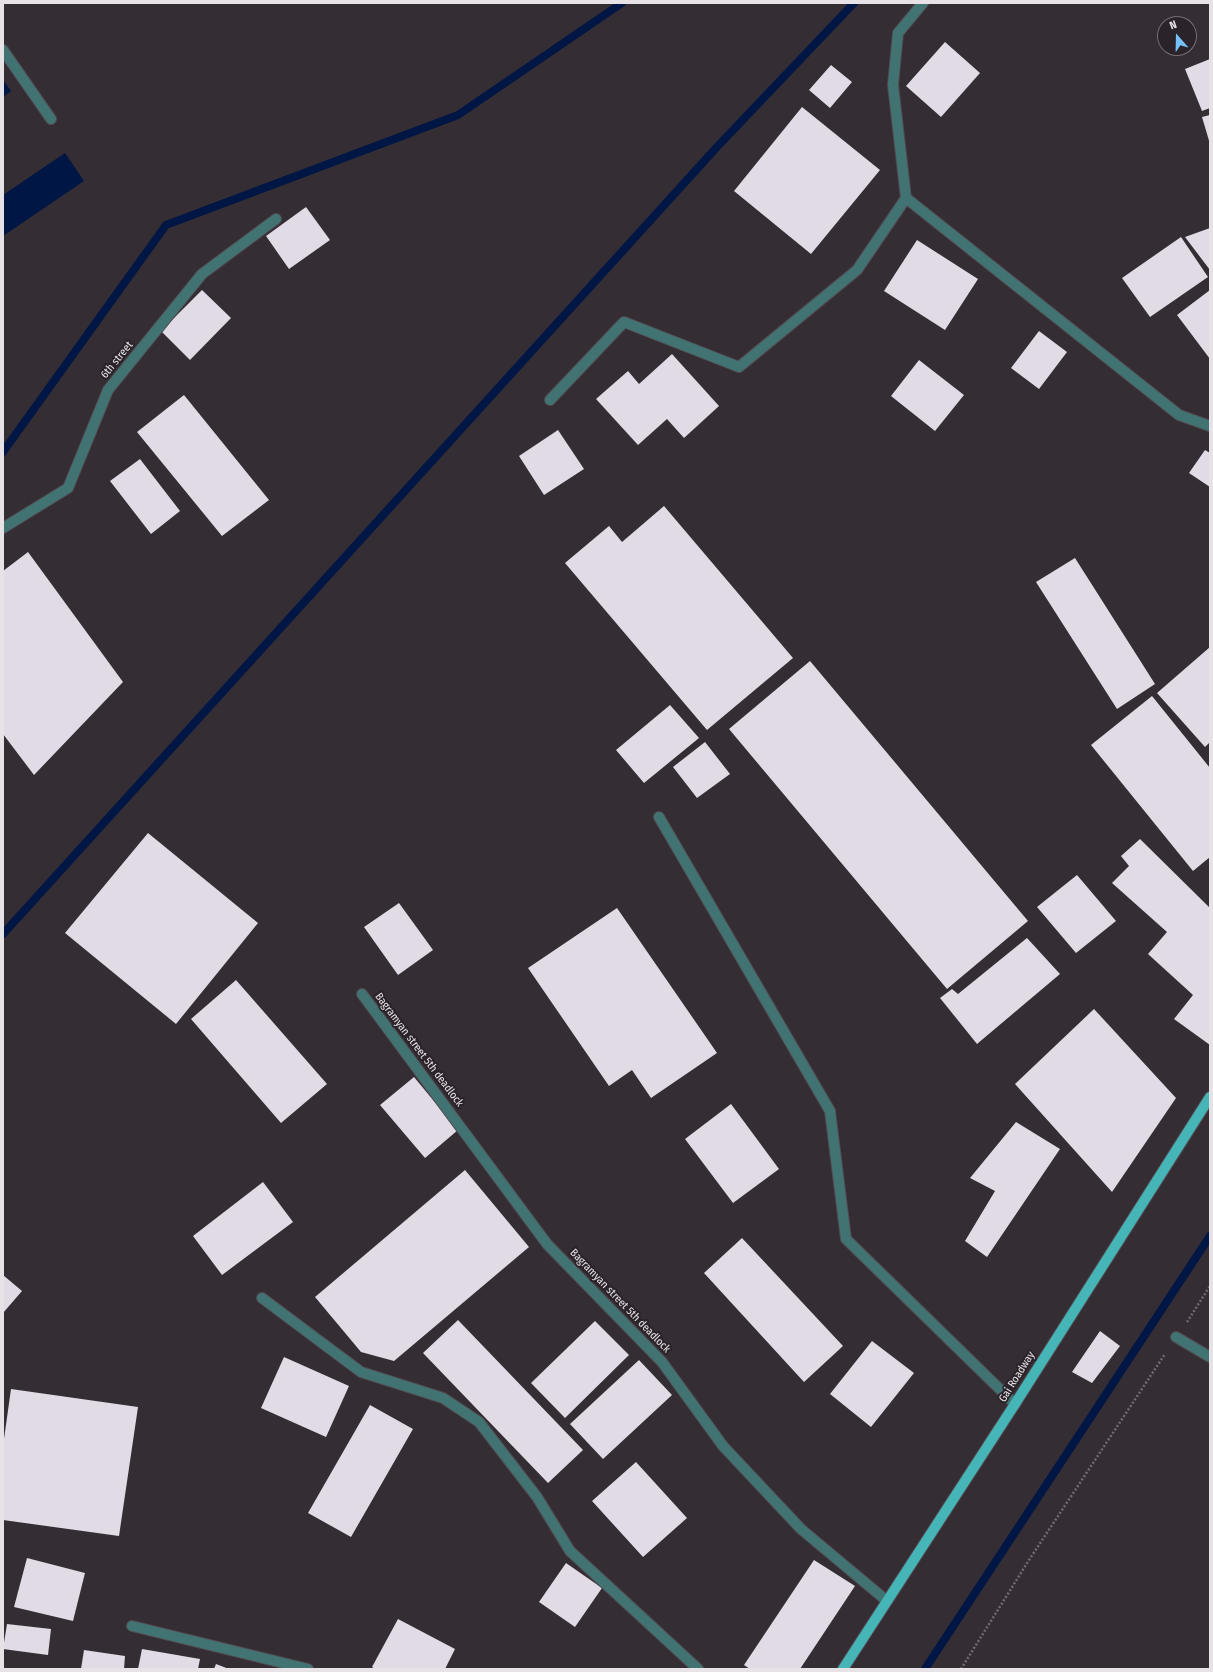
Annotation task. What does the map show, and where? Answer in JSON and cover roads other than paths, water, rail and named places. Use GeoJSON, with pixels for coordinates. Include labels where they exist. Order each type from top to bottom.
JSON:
{"type":"FeatureCollection","features":[{"type":"Feature","properties":{"kind":"main road","name":"Gai Roadway"},"geometry":{"type":"LineString","coordinates":[[843,1669],[1210,1097]]}},
{"type":"Feature","properties":{"kind":"street"},"geometry":{"type":"LineString","coordinates":[[550,400],[624,322],[739,367],[857,270],[906,198],[893,85],[897,40],[898,33],[924,3]]}},
{"type":"Feature","properties":{"kind":"street"},"geometry":{"type":"LineString","coordinates":[[3,50],[51,119]]}},
{"type":"Feature","properties":{"kind":"street"},"geometry":{"type":"LineString","coordinates":[[906,198],[1179,415],[1210,426]]}},
{"type":"Feature","properties":{"kind":"street","name":"6th street"},"geometry":{"type":"LineString","coordinates":[[3,528],[68,488],[108,390],[202,274],[276,220]]}},
{"type":"Feature","properties":{"kind":"street"},"geometry":{"type":"LineString","coordinates":[[659,817],[830,1111],[846,1239],[1014,1404]]}},
{"type":"Feature","properties":{"kind":"street","name":"Bagramyan street 5th deadlock"},"geometry":{"type":"LineString","coordinates":[[362,994],[547,1244],[662,1362],[723,1446],[801,1529],[887,1601]]}},
{"type":"Feature","properties":{"kind":"street"},"geometry":{"type":"LineString","coordinates":[[262,1298],[361,1372],[443,1398],[479,1422],[537,1497],[570,1551],[698,1669]]}},
{"type":"Feature","properties":{"kind":"street"},"geometry":{"type":"LineString","coordinates":[[1176,1337],[1210,1357]]}},
{"type":"Feature","properties":{"kind":"street"},"geometry":{"type":"LineString","coordinates":[[132,1626],[308,1669]]}},
{"type":"Feature","properties":{"kind":"water"},"geometry":{"type":"Polygon","coordinates":[[[3,80],[11,91],[3,97],[3,80]]]}},
{"type":"Feature","properties":{"kind":"water"},"geometry":{"type":"Polygon","coordinates":[[[65,153],[84,181],[3,236],[3,195],[65,153]]]}},
{"type":"Feature","properties":{"kind":"waterway"},"geometry":{"type":"LineString","coordinates":[[3,452],[166,225],[458,115],[622,3]]}},
{"type":"Feature","properties":{"kind":"waterway"},"geometry":{"type":"LineString","coordinates":[[3,934],[716,148],[854,3]]}},
{"type":"Feature","properties":{"kind":"waterway"},"geometry":{"type":"LineString","coordinates":[[925,1669],[1210,1236]]}}]}
